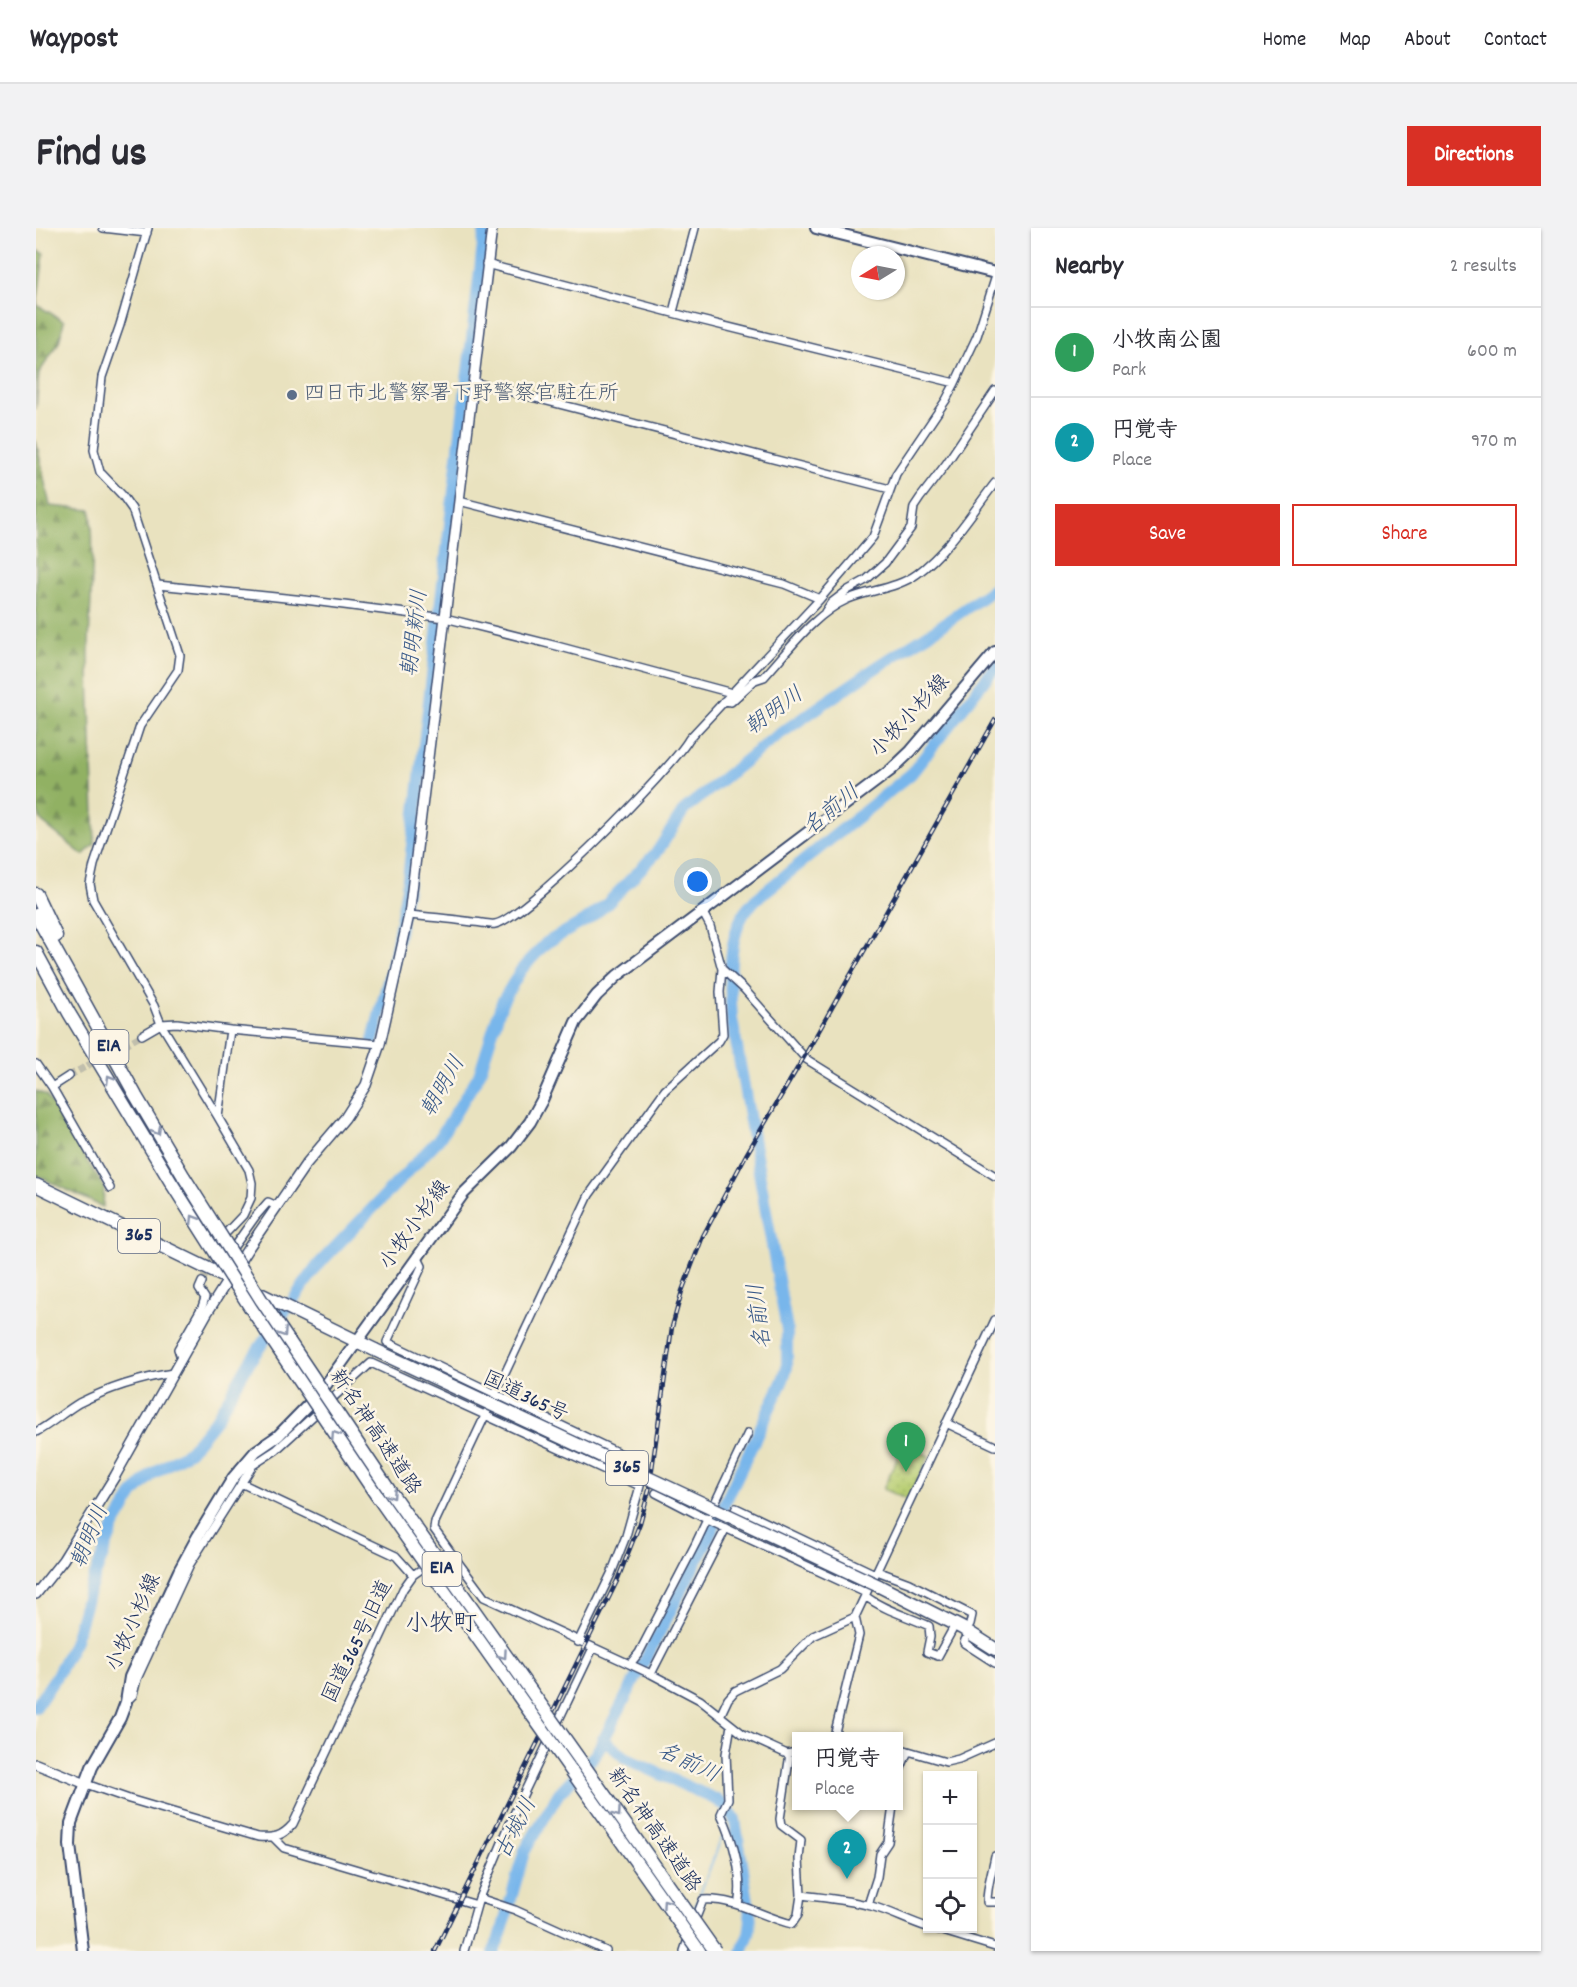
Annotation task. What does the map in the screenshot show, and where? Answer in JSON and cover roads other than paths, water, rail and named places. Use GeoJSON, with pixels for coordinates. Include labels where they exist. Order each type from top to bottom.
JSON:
{"type":"FeatureCollection","features":[{"type":"Feature","properties":{"kind":"highway"},"geometry":{"type":"LineString","coordinates":[[36,894],[136,1096]]}},
{"type":"Feature","properties":{"kind":"highway","name":"新名神高速道路"},"geometry":{"type":"LineString","coordinates":[[36,915],[136,1096],[268,1311],[407,1517],[715,1951]]}},
{"type":"Feature","properties":{"kind":"highway","name":"新名神高速道路"},"geometry":{"type":"LineString","coordinates":[[36,952],[69,1013],[172,1184],[250,1307],[365,1478],[699,1951]]}},
{"type":"Feature","properties":{"kind":"highway"},"geometry":{"type":"LineString","coordinates":[[36,959],[69,1013]]}},
{"type":"Feature","properties":{"kind":"highway","name":"国道365号"},"geometry":{"type":"LineString","coordinates":[[36,1185],[375,1350],[877,1577],[995,1650]]}},
{"type":"Feature","properties":{"kind":"main road"},"geometry":{"type":"LineString","coordinates":[[816,228],[995,273]]}},
{"type":"Feature","properties":{"kind":"main road","name":"小牧小杉線"},"geometry":{"type":"LineString","coordinates":[[83,1951],[69,1834],[76,1807],[84,1783],[120,1718],[126,1702],[130,1677],[179,1571],[233,1478],[256,1451],[278,1436],[320,1393],[463,1194],[511,1147],[530,1122],[576,1022],[597,995],[617,976],[898,764],[995,652]]}},
{"type":"Feature","properties":{"kind":"street"},"geometry":{"type":"LineString","coordinates":[[103,228],[148,231],[102,377],[94,450],[100,472],[132,509],[180,655],[180,663],[178,670],[140,726],[94,865],[90,884],[93,900],[154,1006],[161,1024],[249,1170],[252,1183],[251,1198],[243,1215],[226,1233],[214,1256],[227,1256],[268,1202],[277,1206]]}},
{"type":"Feature","properties":{"kind":"street"},"geometry":{"type":"LineString","coordinates":[[36,1594],[63,1560],[115,1476],[229,1280],[306,1164],[357,1102],[370,1077],[380,1044],[409,915],[441,618],[459,501],[492,228]]}},
{"type":"Feature","properties":{"kind":"street"},"geometry":{"type":"LineString","coordinates":[[673,312],[695,228]]}},
{"type":"Feature","properties":{"kind":"street"},"geometry":{"type":"LineString","coordinates":[[486,264],[955,383]]}},
{"type":"Feature","properties":{"kind":"street"},"geometry":{"type":"LineString","coordinates":[[409,915],[496,924],[525,905],[566,871],[654,783],[683,750],[689,739],[820,599],[873,537],[896,474],[955,383],[977,336],[995,279]]}},
{"type":"Feature","properties":{"kind":"street"},"geometry":{"type":"LineString","coordinates":[[473,382],[890,489]]}},
{"type":"Feature","properties":{"kind":"street"},"geometry":{"type":"LineString","coordinates":[[825,614],[831,603],[866,580],[885,563],[911,528],[914,507],[995,391]]}},
{"type":"Feature","properties":{"kind":"street"},"geometry":{"type":"LineString","coordinates":[[724,701],[731,702],[755,680],[764,677],[825,614],[847,600],[915,576],[950,543],[995,483]]}},
{"type":"Feature","properties":{"kind":"street"},"geometry":{"type":"LineString","coordinates":[[459,501],[784,585],[820,599]]}},
{"type":"Feature","properties":{"kind":"street"},"geometry":{"type":"LineString","coordinates":[[158,585],[305,600],[441,618],[732,693]]}},
{"type":"Feature","properties":{"kind":"street"},"geometry":{"type":"LineString","coordinates":[[702,911],[710,926],[724,971],[720,992],[723,1035],[664,1090],[589,1195],[494,1394],[435,1522],[434,1529],[484,1598],[650,1673],[700,1700],[743,1734],[792,1753]]}},
{"type":"Feature","properties":{"kind":"street"},"geometry":{"type":"LineString","coordinates":[[724,971],[744,989],[811,1064],[995,1176]]}},
{"type":"Feature","properties":{"kind":"street"},"geometry":{"type":"LineString","coordinates":[[142,1035],[161,1024],[177,1023],[380,1044]]}},
{"type":"Feature","properties":{"kind":"street"},"geometry":{"type":"LineString","coordinates":[[218,1117],[230,1030]]}},
{"type":"Feature","properties":{"kind":"street"},"geometry":{"type":"LineString","coordinates":[[36,1064],[52,1087],[110,1188]]}},
{"type":"Feature","properties":{"kind":"street"},"geometry":{"type":"LineString","coordinates":[[52,1087],[69,1076]]}},
{"type":"Feature","properties":{"kind":"street"},"geometry":{"type":"LineString","coordinates":[[417,1256],[422,1266],[387,1342],[642,1464]]}},
{"type":"Feature","properties":{"kind":"street"},"geometry":{"type":"LineString","coordinates":[[182,1358],[178,1349],[205,1298],[199,1288],[202,1282]]}},
{"type":"Feature","properties":{"kind":"street"},"geometry":{"type":"LineString","coordinates":[[834,1732],[859,1635],[855,1617],[877,1577],[995,1320]]}},
{"type":"Feature","properties":{"kind":"street"},"geometry":{"type":"LineString","coordinates":[[126,1702],[133,1695],[137,1678],[190,1564],[253,1465],[276,1450],[371,1363],[639,1486],[626,1536],[611,1575],[578,1641]]}},
{"type":"Feature","properties":{"kind":"street"},"geometry":{"type":"LineString","coordinates":[[36,1432],[77,1404],[92,1397],[148,1377],[173,1373]]}},
{"type":"Feature","properties":{"kind":"street"},"geometry":{"type":"LineString","coordinates":[[946,1423],[995,1446]]}},
{"type":"Feature","properties":{"kind":"street"},"geometry":{"type":"LineString","coordinates":[[632,1664],[709,1520],[748,1433]]}},
{"type":"Feature","properties":{"kind":"street"},"geometry":{"type":"LineString","coordinates":[[241,1483],[396,1556],[413,1575]]}},
{"type":"Feature","properties":{"kind":"street"},"geometry":{"type":"LineString","coordinates":[[656,1493],[866,1595],[879,1606],[929,1626],[927,1652],[938,1656],[955,1625]]}},
{"type":"Feature","properties":{"kind":"street"},"geometry":{"type":"LineString","coordinates":[[650,1673],[736,1508],[877,1577],[909,1582],[972,1615],[969,1624]]}},
{"type":"Feature","properties":{"kind":"street","name":"国道365号旧道"},"geometry":{"type":"LineString","coordinates":[[274,1838],[285,1834],[293,1824],[403,1589],[413,1575],[449,1550]]}},
{"type":"Feature","properties":{"kind":"street"},"geometry":{"type":"LineString","coordinates":[[720,1716],[728,1699],[735,1691],[780,1670],[813,1636],[855,1617]]}},
{"type":"Feature","properties":{"kind":"street"},"geometry":{"type":"LineString","coordinates":[[965,1640],[964,1643],[995,1663]]}},
{"type":"Feature","properties":{"kind":"street"},"geometry":{"type":"LineString","coordinates":[[464,1951],[478,1901],[505,1833],[593,1648]]}},
{"type":"Feature","properties":{"kind":"street"},"geometry":{"type":"LineString","coordinates":[[730,1725],[726,1754],[728,1799],[722,1813],[732,1843],[740,1895],[738,1905]]}},
{"type":"Feature","properties":{"kind":"street"},"geometry":{"type":"LineString","coordinates":[[903,1750],[946,1762],[959,1759],[995,1743]]}},
{"type":"Feature","properties":{"kind":"street"},"geometry":{"type":"LineString","coordinates":[[903,1763],[908,1751]]}},
{"type":"Feature","properties":{"kind":"street"},"geometry":{"type":"LineString","coordinates":[[684,1951],[703,1900],[711,1899],[738,1905],[756,1910],[775,1920],[792,1924],[798,1915],[801,1895],[799,1859],[801,1840],[781,1825],[780,1819],[792,1758]]}},
{"type":"Feature","properties":{"kind":"street"},"geometry":{"type":"LineString","coordinates":[[36,1764],[129,1800],[258,1837],[274,1838],[284,1848],[478,1901],[502,1905],[596,1949],[606,1951]]}},
{"type":"Feature","properties":{"kind":"street"},"geometry":{"type":"LineString","coordinates":[[868,1905],[877,1876],[880,1854],[888,1842],[892,1810]]}},
{"type":"Feature","properties":{"kind":"street"},"geometry":{"type":"LineString","coordinates":[[995,1856],[992,1877],[987,1888],[987,1902],[995,1902]]}},
{"type":"Feature","properties":{"kind":"street"},"geometry":{"type":"LineString","coordinates":[[801,1895],[868,1905],[923,1926]]}},
{"type":"Feature","properties":{"kind":"street"},"geometry":{"type":"LineString","coordinates":[[947,1933],[995,1947]]}},
{"type":"Feature","properties":{"kind":"waterway","name":"朝明新川"},"geometry":{"type":"LineString","coordinates":[[373,1040],[395,954],[407,888],[485,228]]}},
{"type":"Feature","properties":{"kind":"waterway","name":"朝明川"},"geometry":{"type":"LineString","coordinates":[[36,1707],[57,1675],[75,1640],[89,1591],[114,1526],[134,1493],[152,1474],[190,1451],[216,1419],[250,1361],[318,1265],[439,1139],[479,1075],[502,1002],[521,970],[546,943],[588,919],[607,904],[657,852],[684,810],[771,740],[995,588]]}},
{"type":"Feature","properties":{"kind":"waterway","name":"名前川"},"geometry":{"type":"LineString","coordinates":[[494,1951],[502,1931],[524,1852],[559,1793],[596,1754],[703,1549],[783,1380],[787,1367],[787,1330],[732,1019],[731,966],[738,926],[744,913],[755,900],[911,774],[995,667]]}},
{"type":"Feature","properties":{"kind":"waterway","name":"名前川"},"geometry":{"type":"LineString","coordinates":[[603,1739],[627,1759],[717,1800],[729,1810],[735,1820],[751,1920],[749,1934],[742,1951]]}},
{"type":"Feature","properties":{"kind":"waterway","name":"名前川"},"geometry":{"type":"LineString","coordinates":[[734,1835],[738,1834]]}},
{"type":"Feature","properties":{"kind":"waterway"},"geometry":{"type":"LineString","coordinates":[[693,1912],[721,1839],[726,1836]]}},
{"type":"Feature","properties":{"kind":"waterway"},"geometry":{"type":"LineString","coordinates":[[678,1951],[683,1937]]}},
{"type":"Feature","properties":{"kind":"tunnel"},"geometry":{"type":"LineString","coordinates":[[69,1076],[142,1035]]}},
{"type":"Feature","properties":{"kind":"tunnel"},"geometry":{"type":"LineString","coordinates":[[202,1282],[214,1256]]}},
{"type":"Feature","properties":{"kind":"railway"},"geometry":{"type":"LineString","coordinates":[[435,1951],[617,1581],[640,1523],[649,1490],[672,1327],[682,1291],[703,1236],[746,1155],[995,720]]}},
{"type":"Feature","properties":{"kind":"place","name":"四日市北警察署下野警察官駐在所"},"geometry":{"type":"Point","coordinates":[292,395]}},
{"type":"Feature","properties":{"kind":"place","name":"小牧南公園"},"geometry":{"type":"Point","coordinates":[906,1472]}},
{"type":"Feature","properties":{"kind":"place","name":"円覚寺"},"geometry":{"type":"Point","coordinates":[847,1879]}},
{"type":"Feature","properties":{"kind":"district","name":"小牧町"},"geometry":{"type":"Point","coordinates":[441,1625]}},
{"type":"Feature","properties":{"kind":"water label","name":"古城川"},"geometry":{"type":"Point","coordinates":[517,1829]}}]}
